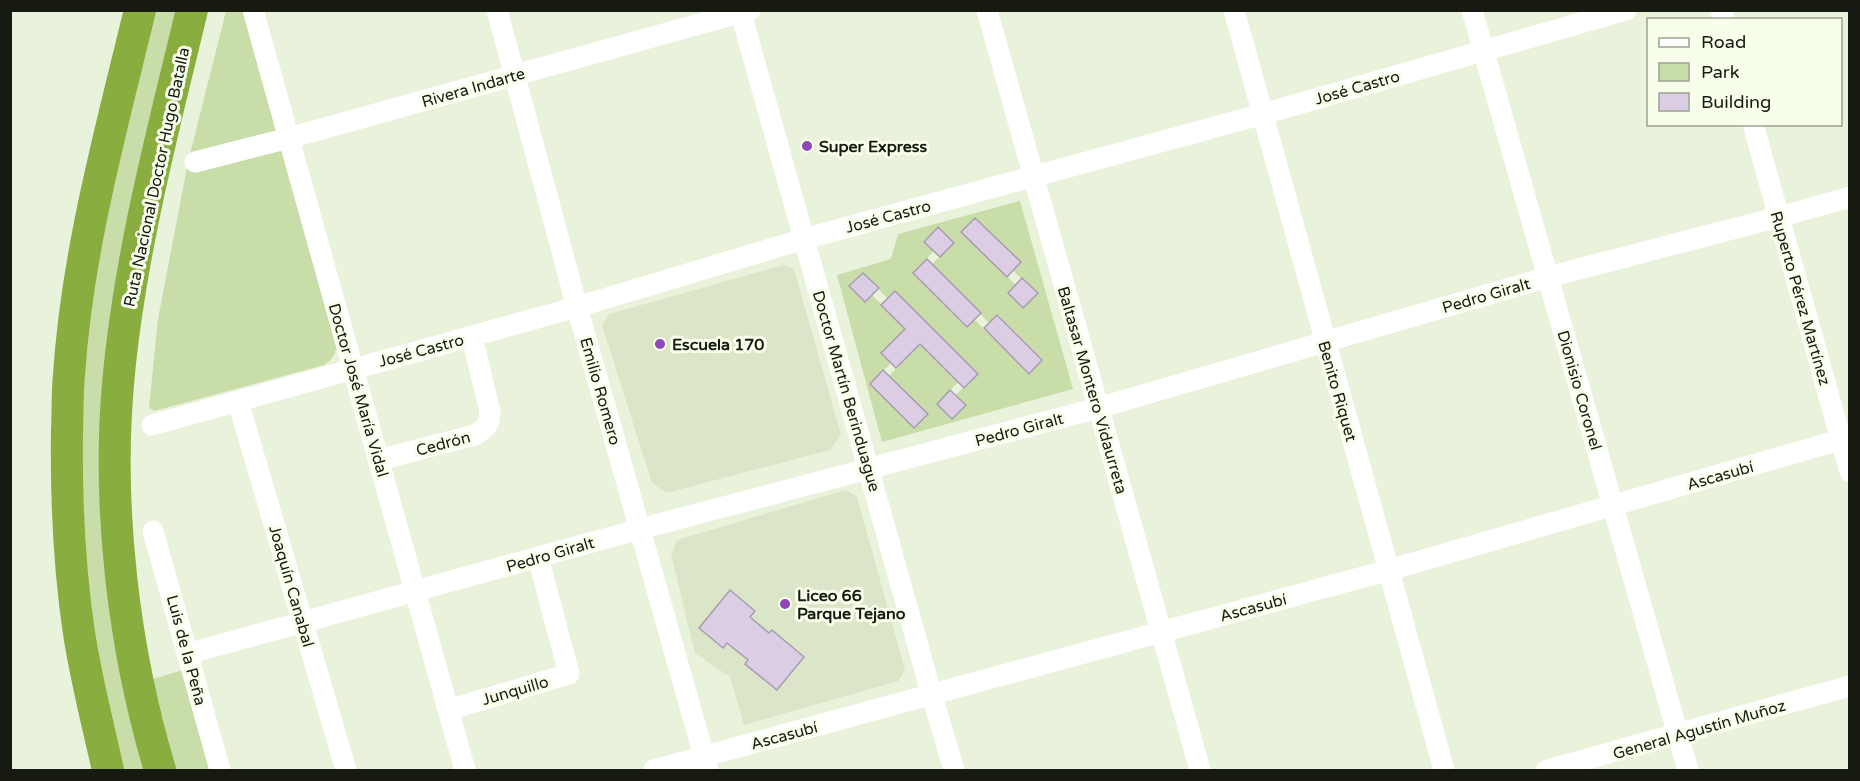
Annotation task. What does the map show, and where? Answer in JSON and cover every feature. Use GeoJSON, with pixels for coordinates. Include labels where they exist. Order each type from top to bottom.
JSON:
{"type":"FeatureCollection","features":[{"type":"Feature","properties":{"kind":"highway"},"geometry":{"type":"LineString","coordinates":[[108,771],[79,634],[73,589],[67,495],[69,375],[77,303],[89,234],[140,10]]}},
{"type":"Feature","properties":{"kind":"highway","name":"Ruta Nacional Doctor Hugo Batalla"},"geometry":{"type":"LineString","coordinates":[[160,771],[129,640],[116,489],[118,386],[126,313],[139,239],[192,10]]}},
{"type":"Feature","properties":{"kind":"street","name":"Doctor José María Vidal"},"geometry":{"type":"LineString","coordinates":[[253,10],[465,771]]}},
{"type":"Feature","properties":{"kind":"street","name":"Emilio Romero"},"geometry":{"type":"LineString","coordinates":[[497,10],[577,307],[706,764]]}},
{"type":"Feature","properties":{"kind":"street","name":"Baltasar Montero Vidaurreta"},"geometry":{"type":"LineString","coordinates":[[987,10],[1200,771]]}},
{"type":"Feature","properties":{"kind":"street","name":"Benito Riquet"},"geometry":{"type":"LineString","coordinates":[[1234,10],[1324,343],[1444,771]]}},
{"type":"Feature","properties":{"kind":"street","name":"Dionisio Coronel"},"geometry":{"type":"LineString","coordinates":[[1472,10],[1688,771]]}},
{"type":"Feature","properties":{"kind":"street","name":"José Castro"},"geometry":{"type":"LineString","coordinates":[[152,425],[472,337],[804,239],[1263,114],[1626,10]]}},
{"type":"Feature","properties":{"kind":"street","name":"Rivera Indarte"},"geometry":{"type":"LineString","coordinates":[[195,162],[515,76],[744,11]]}},
{"type":"Feature","properties":{"kind":"street","name":"Doctor Martín Berinduague"},"geometry":{"type":"LineString","coordinates":[[744,11],[804,239],[954,771]]}},
{"type":"Feature","properties":{"kind":"street","name":"Ruperto Pérez Martínez"},"geometry":{"type":"LineString","coordinates":[[1754,126],[1845,438],[1850,472]]}},
{"type":"Feature","properties":{"kind":"street","name":"Pedro Giralt"},"geometry":{"type":"LineString","coordinates":[[187,654],[303,624],[640,529],[1098,408],[1548,277],[1850,197]]}},
{"type":"Feature","properties":{"kind":"street","name":"Cedrón"},"geometry":{"type":"LineString","coordinates":[[378,460],[475,435],[485,428],[489,421],[489,405],[472,337]]}},
{"type":"Feature","properties":{"kind":"street","name":"Joaquín Canabal"},"geometry":{"type":"LineString","coordinates":[[238,401],[346,771]]}},
{"type":"Feature","properties":{"kind":"street","name":"Ascasubí"},"geometry":{"type":"LineString","coordinates":[[654,771],[706,764],[932,696],[1389,570],[1845,438]]}},
{"type":"Feature","properties":{"kind":"street","name":"Luis de la Peña"},"geometry":{"type":"LineString","coordinates":[[153,531],[220,771]]}},
{"type":"Feature","properties":{"kind":"street","name":"Junquillo"},"geometry":{"type":"LineString","coordinates":[[448,710],[569,674],[538,557]]}},
{"type":"Feature","properties":{"kind":"street","name":"General Agustín Muñoz"},"geometry":{"type":"LineString","coordinates":[[1547,771],[1850,686]]}},
{"type":"Feature","properties":{"kind":"shaded area"},"geometry":{"type":"Polygon","coordinates":[[[784,265],[794,269],[841,435],[830,450],[666,493],[652,483],[602,325],[609,314],[784,265]]]}},
{"type":"Feature","properties":{"kind":"shaded area","name":"Liceo 66 Parque Tejano"},"geometry":{"type":"Polygon","coordinates":[[[846,490],[857,497],[905,670],[898,681],[744,725],[730,677],[695,653],[671,555],[677,540],[846,490]]]}},
{"type":"Feature","properties":{"kind":"green space"},"geometry":{"type":"Polygon","coordinates":[[[154,11],[181,11],[124,251],[110,567],[148,770],[122,770],[94,642],[80,495],[84,360],[104,223],[154,11]]]}},
{"type":"Feature","properties":{"kind":"green space"},"geometry":{"type":"Polygon","coordinates":[[[226,11],[248,11],[337,346],[333,357],[324,365],[154,411],[149,408],[158,319],[188,162],[226,11]]]}},
{"type":"Feature","properties":{"kind":"green space"},"geometry":{"type":"Polygon","coordinates":[[[1020,201],[1073,389],[882,442],[837,275],[891,259],[898,234],[1020,201]],[[975,218],[962,232],[1016,285],[1008,293],[1023,308],[1037,293],[1013,271],[1020,262],[975,218]],[[938,227],[924,241],[934,251],[913,273],[966,327],[974,319],[1029,373],[1042,359],[998,315],[989,323],[932,264],[954,243],[938,227]],[[863,273],[850,286],[872,295],[958,382],[937,404],[952,419],[965,405],[956,395],[977,373],[895,291],[887,298],[863,273]],[[895,339],[881,353],[891,363],[870,384],[914,428],[928,414],[889,376],[910,354],[895,339]]]}},
{"type":"Feature","properties":{"kind":"green space"},"geometry":{"type":"Polygon","coordinates":[[[184,670],[212,770],[173,770],[152,679],[184,670]]]}},
{"type":"Feature","properties":{"kind":"building"},"geometry":{"type":"Polygon","coordinates":[[[975,218],[1021,262],[1007,277],[961,232],[975,218]]]}},
{"type":"Feature","properties":{"kind":"building"},"geometry":{"type":"Polygon","coordinates":[[[938,227],[954,243],[940,257],[924,242],[938,227]]]}},
{"type":"Feature","properties":{"kind":"building"},"geometry":{"type":"Polygon","coordinates":[[[927,259],[981,313],[967,327],[913,273],[927,259]]]}},
{"type":"Feature","properties":{"kind":"building"},"geometry":{"type":"Polygon","coordinates":[[[863,273],[879,288],[865,302],[849,286],[863,273]]]}},
{"type":"Feature","properties":{"kind":"building"},"geometry":{"type":"Polygon","coordinates":[[[1022,278],[1038,293],[1023,308],[1008,293],[1022,278]]]}},
{"type":"Feature","properties":{"kind":"building"},"geometry":{"type":"Polygon","coordinates":[[[895,291],[978,374],[964,388],[920,344],[896,368],[881,353],[905,329],[881,305],[895,291]]]}},
{"type":"Feature","properties":{"kind":"building"},"geometry":{"type":"Polygon","coordinates":[[[997,315],[1042,360],[1029,374],[984,328],[997,315]]]}},
{"type":"Feature","properties":{"kind":"building"},"geometry":{"type":"Polygon","coordinates":[[[883,370],[928,414],[914,428],[870,384],[883,370]]]}},
{"type":"Feature","properties":{"kind":"building"},"geometry":{"type":"Polygon","coordinates":[[[950,390],[966,405],[952,419],[937,404],[950,390]]]}},
{"type":"Feature","properties":{"kind":"building"},"geometry":{"type":"Polygon","coordinates":[[[730,590],[755,611],[750,617],[769,633],[772,630],[804,657],[777,690],[745,664],[748,660],[727,643],[723,648],[699,628],[730,590]]]}},
{"type":"Feature","properties":{"kind":"place","name":"Super Express"},"geometry":{"type":"Point","coordinates":[807,146]}},
{"type":"Feature","properties":{"kind":"place","name":"Escuela 170"},"geometry":{"type":"Point","coordinates":[660,344]}},
{"type":"Feature","properties":{"kind":"place","name":"Liceo 66 Parque Tejano"},"geometry":{"type":"Point","coordinates":[785,604]}}]}
